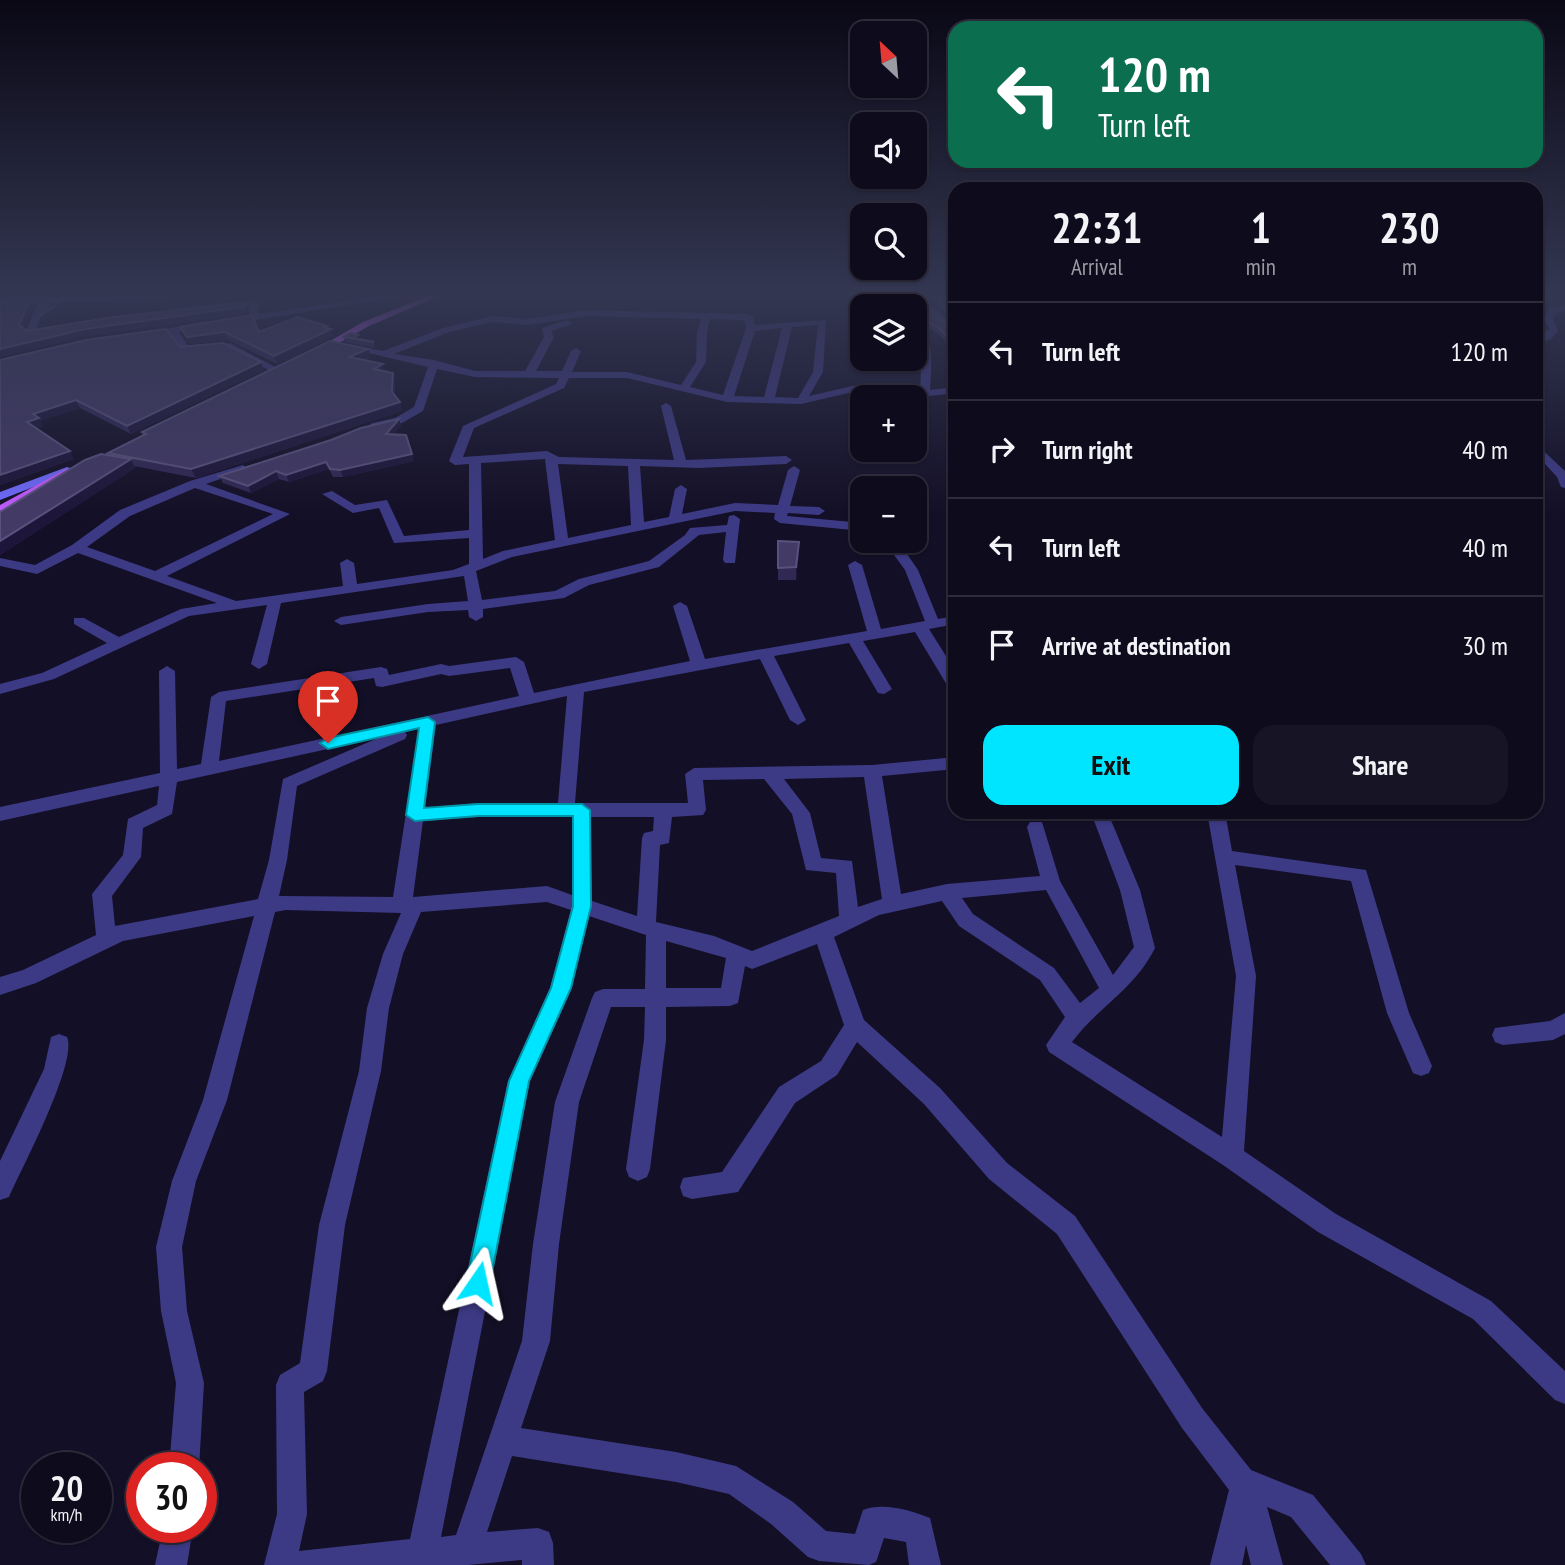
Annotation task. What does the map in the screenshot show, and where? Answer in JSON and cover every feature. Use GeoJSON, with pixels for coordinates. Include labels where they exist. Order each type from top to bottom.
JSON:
{"type":"FeatureCollection","features":[{"type":"Feature","properties":{"kind":"main road"},"geometry":{"type":"LineString","coordinates":[[261,380],[282,369]]}},
{"type":"Feature","properties":{"kind":"main road"},"geometry":{"type":"LineString","coordinates":[[0,496],[80,466]]}},
{"type":"Feature","properties":{"kind":"main road"},"geometry":{"type":"LineString","coordinates":[[0,510],[80,466]]}},
{"type":"Feature","properties":{"kind":"street"},"geometry":{"type":"LineString","coordinates":[[359,429],[398,421],[419,409],[432,369]]}},
{"type":"Feature","properties":{"kind":"street"},"geometry":{"type":"LineString","coordinates":[[456,369],[475,374],[627,375],[727,399],[801,401],[850,390]]}},
{"type":"Feature","properties":{"kind":"street"},"geometry":{"type":"LineString","coordinates":[[529,374],[532,369]]}},
{"type":"Feature","properties":{"kind":"street"},"geometry":{"type":"LineString","coordinates":[[568,369],[560,386],[469,426],[454,461],[547,454],[551,457],[634,463],[790,465],[780,519],[850,526]]}},
{"type":"Feature","properties":{"kind":"street"},"geometry":{"type":"LineString","coordinates":[[684,389],[697,369]]}},
{"type":"Feature","properties":{"kind":"street"},"geometry":{"type":"LineString","coordinates":[[727,399],[738,369]]}},
{"type":"Feature","properties":{"kind":"street"},"geometry":{"type":"LineString","coordinates":[[769,400],[777,369]]}},
{"type":"Feature","properties":{"kind":"street"},"geometry":{"type":"LineString","coordinates":[[801,401],[818,369]]}},
{"type":"Feature","properties":{"kind":"street"},"geometry":{"type":"LineString","coordinates":[[927,393],[948,391]]}},
{"type":"Feature","properties":{"kind":"street"},"geometry":{"type":"LineString","coordinates":[[666,406],[681,463]]}},
{"type":"Feature","properties":{"kind":"street"},"geometry":{"type":"LineString","coordinates":[[1543,455],[1563,476],[1565,484]]}},
{"type":"Feature","properties":{"kind":"street"},"geometry":{"type":"LineString","coordinates":[[551,457],[562,543]]}},
{"type":"Feature","properties":{"kind":"street"},"geometry":{"type":"LineString","coordinates":[[475,460],[476,533],[473,568],[476,611]]}},
{"type":"Feature","properties":{"kind":"street"},"geometry":{"type":"LineString","coordinates":[[634,463],[638,527]]}},
{"type":"Feature","properties":{"kind":"street"},"geometry":{"type":"LineString","coordinates":[[0,562],[37,570],[77,548],[125,513],[194,484],[250,467]]}},
{"type":"Feature","properties":{"kind":"street"},"geometry":{"type":"LineString","coordinates":[[156,576],[284,514],[194,484]]}},
{"type":"Feature","properties":{"kind":"street"},"geometry":{"type":"LineString","coordinates":[[674,519],[681,489]]}},
{"type":"Feature","properties":{"kind":"street"},"geometry":{"type":"LineString","coordinates":[[328,494],[352,509],[383,503],[399,540],[476,533]]}},
{"type":"Feature","properties":{"kind":"street"},"geometry":{"type":"LineString","coordinates":[[730,560],[735,507]]}},
{"type":"Feature","properties":{"kind":"street"},"geometry":{"type":"LineString","coordinates":[[0,689],[48,676],[186,612],[456,574],[508,554],[735,507],[819,511]]}},
{"type":"Feature","properties":{"kind":"street"},"geometry":{"type":"LineString","coordinates":[[341,621],[428,608],[476,611],[559,595],[584,582],[654,564],[690,538],[695,531],[733,528]]}},
{"type":"Feature","properties":{"kind":"street"},"geometry":{"type":"LineString","coordinates":[[77,548],[235,605]]}},
{"type":"Feature","properties":{"kind":"street"},"geometry":{"type":"LineString","coordinates":[[903,553],[918,583],[927,626],[948,669]]}},
{"type":"Feature","properties":{"kind":"street"},"geometry":{"type":"LineString","coordinates":[[346,563],[351,589]]}},
{"type":"Feature","properties":{"kind":"street"},"geometry":{"type":"LineString","coordinates":[[855,565],[875,634]]}},
{"type":"Feature","properties":{"kind":"street"},"geometry":{"type":"LineString","coordinates":[[259,664],[275,600]]}},
{"type":"Feature","properties":{"kind":"street"},"geometry":{"type":"LineString","coordinates":[[680,606],[699,665]]}},
{"type":"Feature","properties":{"kind":"street"},"geometry":{"type":"LineString","coordinates":[[79,621],[119,643]]}},
{"type":"Feature","properties":{"kind":"street"},"geometry":{"type":"LineString","coordinates":[[0,814],[576,689],[948,622]]}},
{"type":"Feature","properties":{"kind":"street"},"geometry":{"type":"LineString","coordinates":[[854,638],[884,689]]}},
{"type":"Feature","properties":{"kind":"street"},"geometry":{"type":"LineString","coordinates":[[765,653],[798,720]]}},
{"type":"Feature","properties":{"kind":"street"},"geometry":{"type":"LineString","coordinates":[[209,769],[219,697],[381,672],[382,682],[441,669],[449,671],[516,662],[528,699]]}},
{"type":"Feature","properties":{"kind":"street"},"geometry":{"type":"LineString","coordinates":[[106,939],[102,894],[132,857],[134,824],[166,809],[169,778],[167,671]]}},
{"type":"Feature","properties":{"kind":"street"},"geometry":{"type":"LineString","coordinates":[[422,1554],[519,1081],[561,988],[582,906],[574,810],[576,689]]}},
{"type":"Feature","properties":{"kind":"street"},"geometry":{"type":"LineString","coordinates":[[279,1565],[292,1514],[290,1385],[313,1371],[332,1225],[370,1071],[378,1008],[409,904],[415,815],[428,722]]}},
{"type":"Feature","properties":{"kind":"street"},"geometry":{"type":"LineString","coordinates":[[185,1452],[190,1383],[174,1311],[169,1247],[184,1181],[219,1089],[278,860],[289,783],[428,722]]}},
{"type":"Feature","properties":{"kind":"street"},"geometry":{"type":"LineString","coordinates":[[415,815],[478,810],[697,810],[694,774],[872,771],[948,764]]}},
{"type":"Feature","properties":{"kind":"street"},"geometry":{"type":"LineString","coordinates":[[872,771],[894,904]]}},
{"type":"Feature","properties":{"kind":"street"},"geometry":{"type":"LineString","coordinates":[[768,772],[800,807],[809,827],[813,865],[845,866],[849,920]]}},
{"type":"Feature","properties":{"kind":"street"},"geometry":{"type":"LineString","coordinates":[[638,1169],[655,1040],[651,929],[652,838],[662,838],[663,810]]}},
{"type":"Feature","properties":{"kind":"street"},"geometry":{"type":"LineString","coordinates":[[1102,819],[1130,890],[1145,948],[1111,990],[1078,1017],[1057,1045],[1232,1157],[1327,1223],[1482,1310],[1565,1390]]}},
{"type":"Feature","properties":{"kind":"street"},"geometry":{"type":"LineString","coordinates":[[1218,819],[1246,976],[1232,1157]]}},
{"type":"Feature","properties":{"kind":"street"},"geometry":{"type":"LineString","coordinates":[[1037,827],[1051,882],[1111,990]]}},
{"type":"Feature","properties":{"kind":"street"},"geometry":{"type":"LineString","coordinates":[[1226,857],[1359,875],[1398,1013],[1421,1066]]}},
{"type":"Feature","properties":{"kind":"street"},"geometry":{"type":"LineString","coordinates":[[0,986],[29,977],[119,933],[286,902],[409,904],[547,894],[651,929],[713,944],[751,960],[823,933],[875,908],[947,892],[1051,882]]}},
{"type":"Feature","properties":{"kind":"street"},"geometry":{"type":"LineString","coordinates":[[947,892],[966,920],[1047,974],[1078,1017]]}},
{"type":"Feature","properties":{"kind":"street"},"geometry":{"type":"LineString","coordinates":[[823,933],[855,1026],[932,1096],[998,1171],[1066,1224],[1192,1418],[1246,1483],[1267,1565]]}},
{"type":"Feature","properties":{"kind":"street"},"geometry":{"type":"LineString","coordinates":[[466,1550],[536,1341],[546,1244],[567,1102],[603,998],[730,997],[737,954]]}},
{"type":"Feature","properties":{"kind":"street"},"geometry":{"type":"LineString","coordinates":[[1503,1035],[1553,1031],[1565,1023]]}},
{"type":"Feature","properties":{"kind":"street"},"geometry":{"type":"LineString","coordinates":[[692,1187],[729,1183],[787,1095],[829,1068],[855,1026]]}},
{"type":"Feature","properties":{"kind":"street"},"geometry":{"type":"LineString","coordinates":[[0,1188],[46,1092],[55,1069],[59,1044]]}},
{"type":"Feature","properties":{"kind":"street"},"geometry":{"type":"LineString","coordinates":[[503,1440],[676,1467],[736,1481],[782,1513],[820,1546],[865,1551],[874,1521],[919,1529],[925,1565]]}},
{"type":"Feature","properties":{"kind":"street"},"geometry":{"type":"LineString","coordinates":[[1226,1565],[1246,1483]]}},
{"type":"Feature","properties":{"kind":"street"},"geometry":{"type":"LineString","coordinates":[[1246,1483],[1302,1506],[1350,1565]]}},
{"type":"Feature","properties":{"kind":"street"},"geometry":{"type":"LineString","coordinates":[[171,1565],[175,1543]]}},
{"type":"Feature","properties":{"kind":"street"},"geometry":{"type":"LineString","coordinates":[[303,1565],[538,1543],[538,1565]]}},
{"type":"Feature","properties":{"kind":"building"},"geometry":{"type":"Polygon","coordinates":[[[0,369],[246,369],[127,426],[76,400],[33,414],[39,418],[27,422],[70,451],[0,475],[0,369]]]}},
{"type":"Feature","properties":{"kind":"building"},"geometry":{"type":"Polygon","coordinates":[[[272,369],[374,369],[393,373],[392,392],[400,402],[191,469],[108,453],[146,434],[142,432],[272,369]]]}},
{"type":"Feature","properties":{"kind":"building"},"geometry":{"type":"Polygon","coordinates":[[[399,419],[386,434],[406,435],[412,454],[340,470],[330,469],[326,462],[286,475],[276,471],[248,486],[219,476],[361,428],[399,419]]]}},
{"type":"Feature","properties":{"kind":"building"},"geometry":{"type":"Polygon","coordinates":[[[101,454],[131,459],[0,541],[0,512],[85,460],[101,454]]]}},
{"type":"Feature","properties":{"kind":"building"},"geometry":{"type":"Polygon","coordinates":[[[778,541],[799,542],[796,567],[778,568],[778,541]]]}},
{"type":"Feature","properties":{"kind":"route"},"geometry":{"type":"LineString","coordinates":[[328,743],[428,722],[415,815],[478,810],[582,810],[582,906],[561,988],[519,1081],[478,1283]]}}]}
